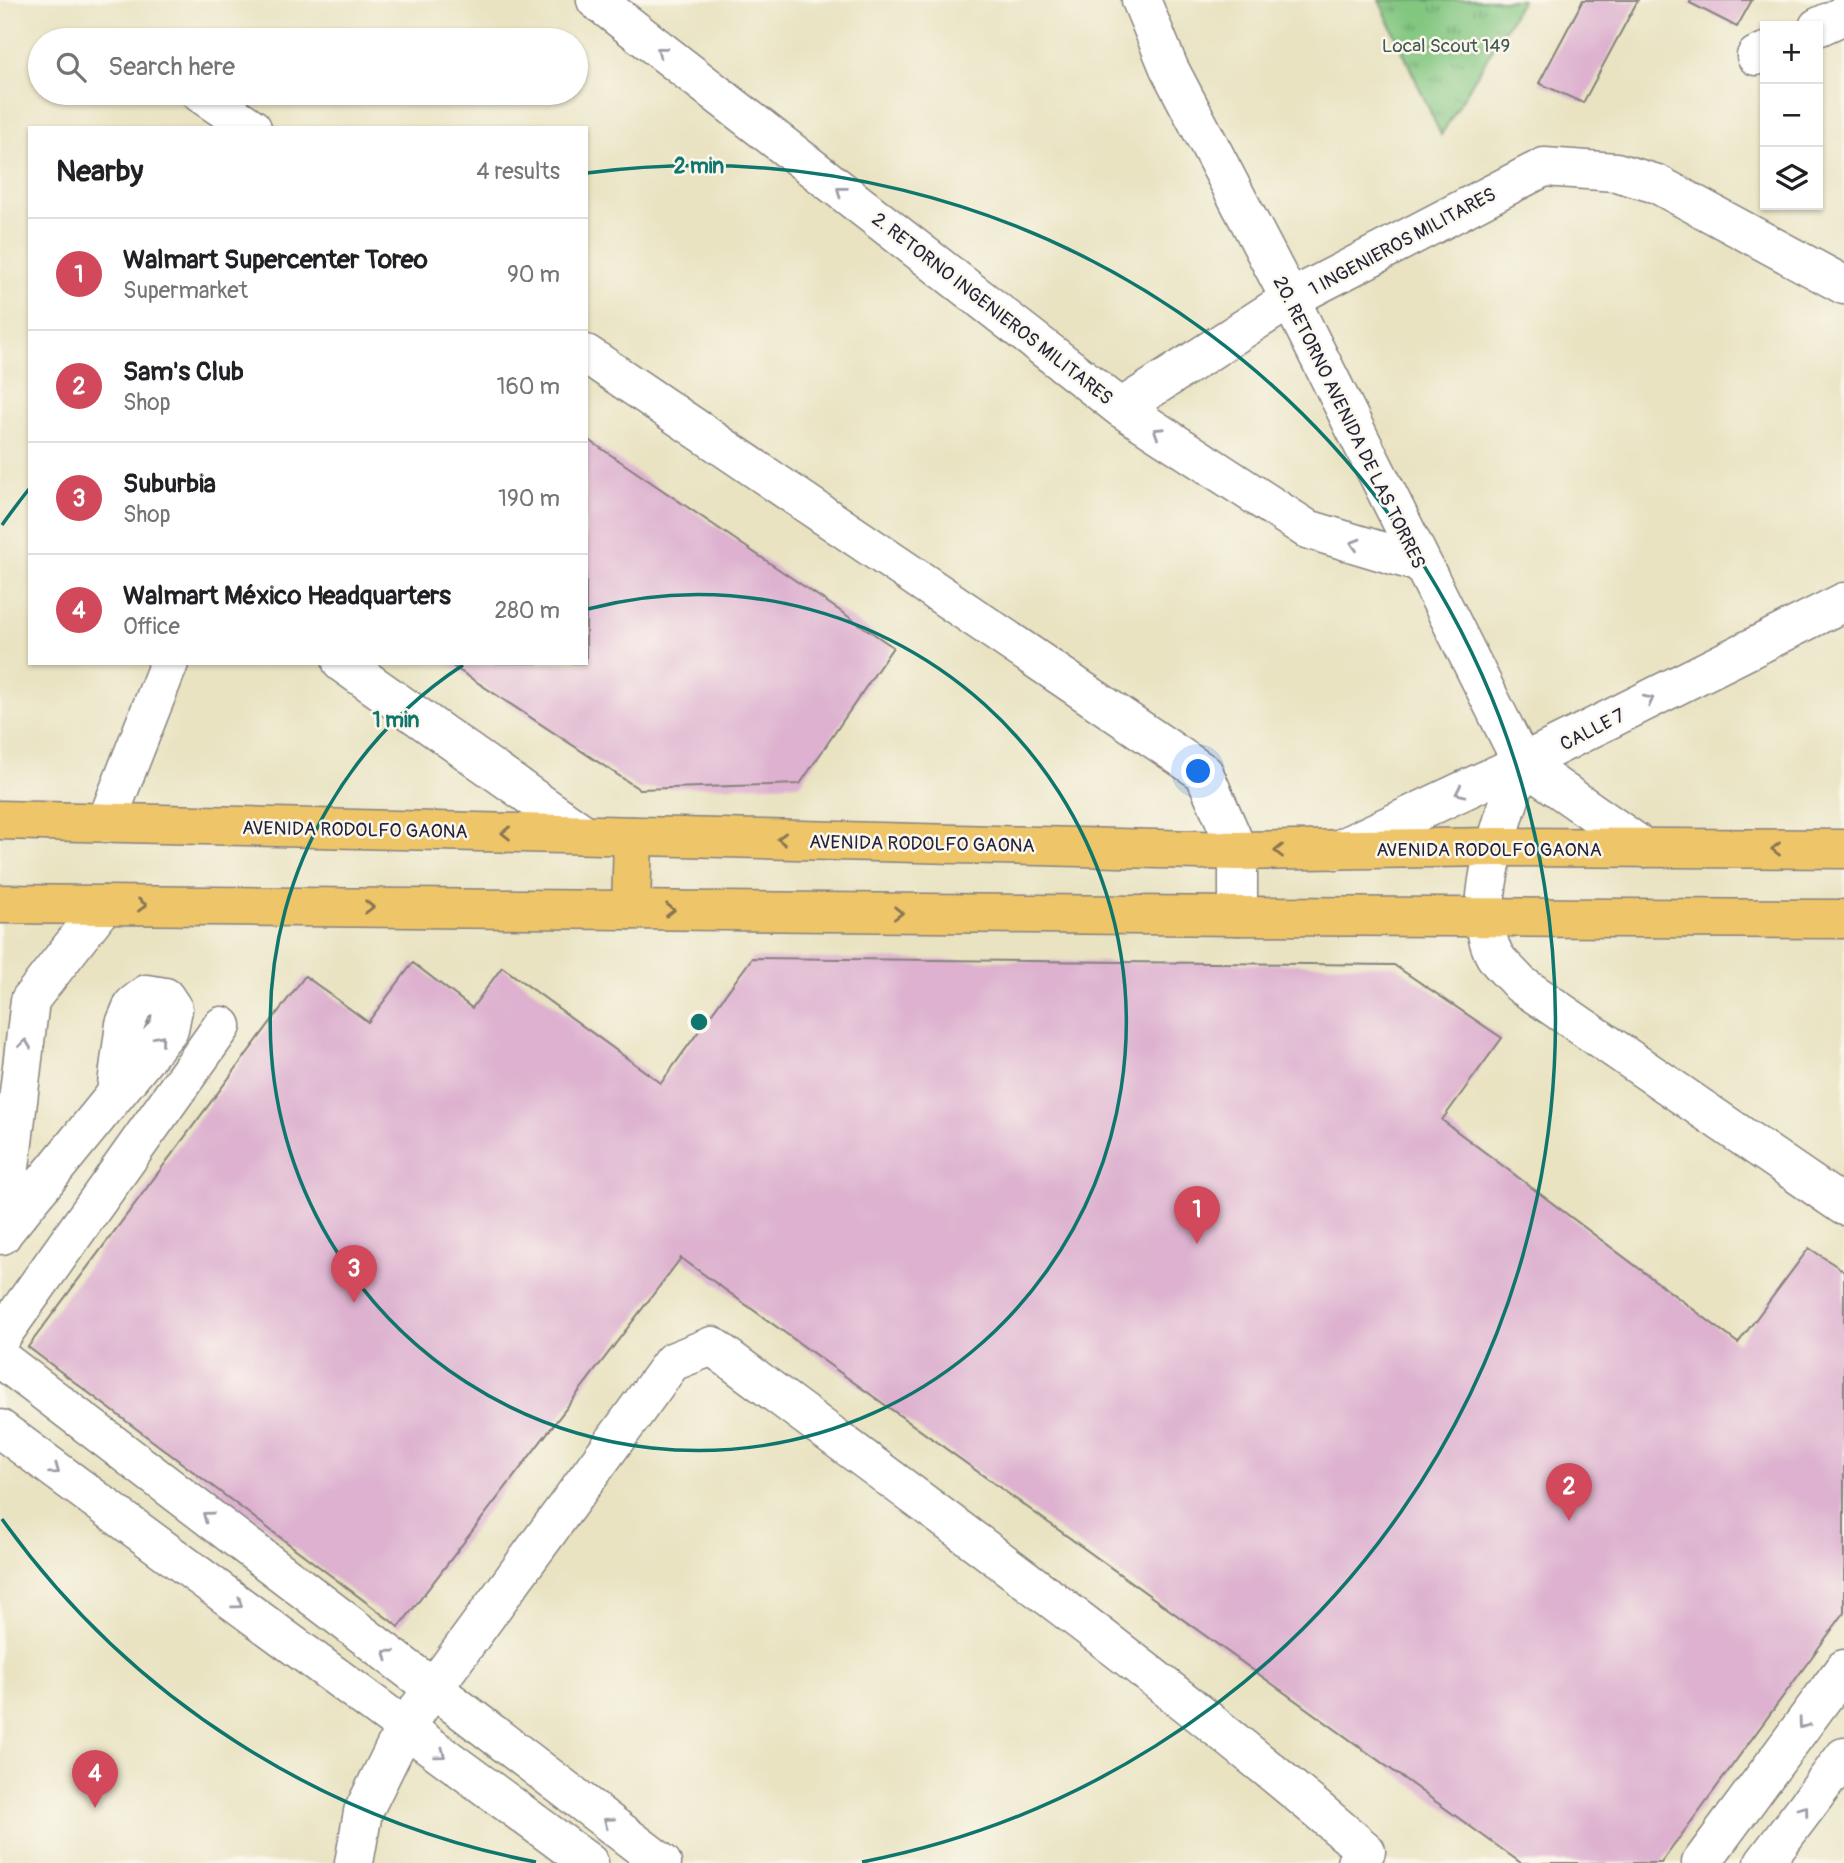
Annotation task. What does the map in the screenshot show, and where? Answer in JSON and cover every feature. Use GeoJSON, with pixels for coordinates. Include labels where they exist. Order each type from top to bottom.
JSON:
{"type":"FeatureCollection","features":[{"type":"Feature","properties":{"kind":"main road","name":"AVENIDA RODOLFO GAONA"},"geometry":{"type":"LineString","coordinates":[[0,820],[1238,851],[1495,847],[1844,849]]}},
{"type":"Feature","properties":{"kind":"main road"},"geometry":{"type":"LineString","coordinates":[[631,910],[633,836]]}},
{"type":"Feature","properties":{"kind":"main road"},"geometry":{"type":"LineString","coordinates":[[0,904],[1844,919]]}},
{"type":"Feature","properties":{"kind":"street","name":"2O. RETORNO AVENIDA DE LAS TORRES"},"geometry":{"type":"LineString","coordinates":[[1141,0],[1169,68],[1290,299],[1522,763]]}},
{"type":"Feature","properties":{"kind":"street","name":"2. RETORNO INGENIEROS MILITARES"},"geometry":{"type":"LineString","coordinates":[[600,1],[1121,408],[1307,530],[1420,563]]}},
{"type":"Feature","properties":{"kind":"street"},"geometry":{"type":"LineString","coordinates":[[1823,25],[1844,15]]}},
{"type":"Feature","properties":{"kind":"street"},"geometry":{"type":"LineString","coordinates":[[218,105],[249,126]]}},
{"type":"Feature","properties":{"kind":"street","name":"1 INGENIEROS MILITARES"},"geometry":{"type":"LineString","coordinates":[[1121,408],[1290,299],[1544,167],[1616,172],[1657,184],[1844,285]]}},
{"type":"Feature","properties":{"kind":"street"},"geometry":{"type":"LineString","coordinates":[[588,355],[1204,773],[1238,851],[1238,916]]}},
{"type":"Feature","properties":{"kind":"street","name":"CALLE 7"},"geometry":{"type":"LineString","coordinates":[[1337,850],[1522,763],[1844,602]]}},
{"type":"Feature","properties":{"kind":"street"},"geometry":{"type":"LineString","coordinates":[[106,823],[168,665]]}},
{"type":"Feature","properties":{"kind":"street"},"geometry":{"type":"LineString","coordinates":[[345,665],[584,834]]}},
{"type":"Feature","properties":{"kind":"street"},"geometry":{"type":"LineString","coordinates":[[1644,848],[1522,763],[1495,847],[1485,917],[1495,955],[1520,984],[1844,1206]]}},
{"type":"Feature","properties":{"kind":"street"},"geometry":{"type":"LineString","coordinates":[[1,1246],[30,1000],[104,905]]}},
{"type":"Feature","properties":{"kind":"street"},"geometry":{"type":"LineString","coordinates":[[0,1338],[222,1026]]}},
{"type":"Feature","properties":{"kind":"street"},"geometry":{"type":"LineString","coordinates":[[1,1246],[116,1092]]}},
{"type":"Feature","properties":{"kind":"street"},"geometry":{"type":"LineString","coordinates":[[354,1863],[363,1812],[405,1727],[432,1688],[672,1362],[712,1346],[1072,1614],[1290,1786],[1368,1859]]}},
{"type":"Feature","properties":{"kind":"street"},"geometry":{"type":"LineString","coordinates":[[0,1358],[662,1863]]}},
{"type":"Feature","properties":{"kind":"street"},"geometry":{"type":"LineString","coordinates":[[0,1429],[589,1863]]}},
{"type":"Feature","properties":{"kind":"street"},"geometry":{"type":"LineString","coordinates":[[1701,1863],[1844,1669]]}},
{"type":"Feature","properties":{"kind":"street"},"geometry":{"type":"LineString","coordinates":[[1764,1863],[1844,1757]]}},
{"type":"Feature","properties":{"kind":"green space","name":"Local Scout 149"},"geometry":{"type":"Polygon","coordinates":[[[1379,0],[1522,0],[1441,135],[1379,0]]]}},
{"type":"Feature","properties":{"kind":"building"},"geometry":{"type":"Polygon","coordinates":[[[1583,0],[1638,0],[1583,103],[1539,83],[1583,0]]]}},
{"type":"Feature","properties":{"kind":"building"},"geometry":{"type":"Polygon","coordinates":[[[1691,0],[1752,0],[1737,27],[1690,3],[1691,0]]]}},
{"type":"Feature","properties":{"kind":"building"},"geometry":{"type":"Polygon","coordinates":[[[588,439],[893,647],[800,784],[639,789],[451,665],[588,665],[588,439]]]}},
{"type":"Feature","properties":{"kind":"building"},"geometry":{"type":"Polygon","coordinates":[[[752,958],[1394,965],[1502,1038],[1442,1120],[1738,1343],[1809,1248],[1844,1271],[1844,1613],[1661,1863],[1521,1863],[681,1258],[399,1627],[28,1347],[305,976],[368,1022],[413,963],[472,1008],[502,967],[661,1083],[752,958]]]}},
{"type":"Feature","properties":{"kind":"place","name":"Walmart Supercenter Toreo"},"geometry":{"type":"Point","coordinates":[1197,1244]}},
{"type":"Feature","properties":{"kind":"place","name":"Suburbia"},"geometry":{"type":"Point","coordinates":[354,1303]}},
{"type":"Feature","properties":{"kind":"place","name":"Sam's Club"},"geometry":{"type":"Point","coordinates":[1569,1521]}},
{"type":"Feature","properties":{"kind":"place","name":"Walmart México Headquarters"},"geometry":{"type":"Point","coordinates":[95,1808]}}]}
